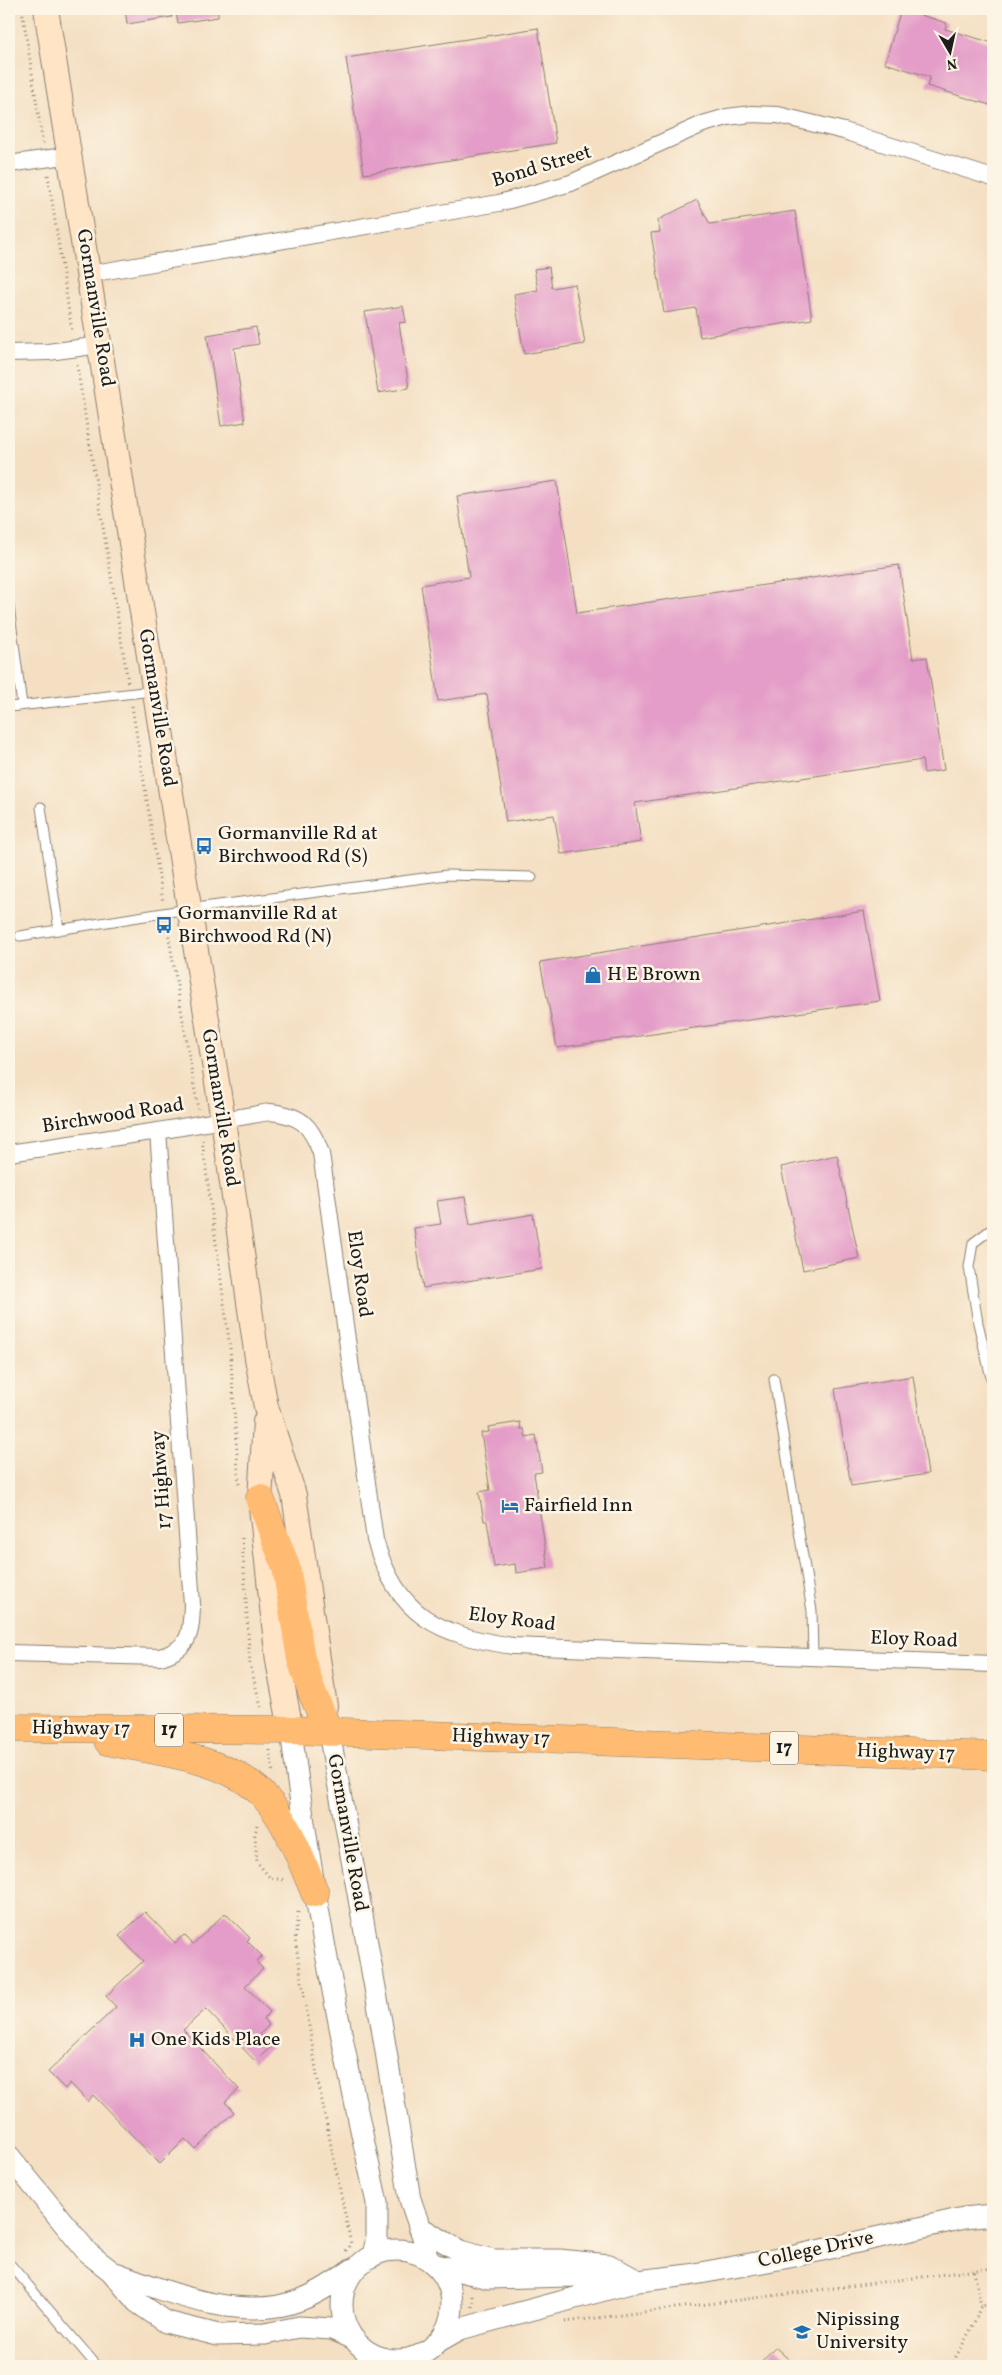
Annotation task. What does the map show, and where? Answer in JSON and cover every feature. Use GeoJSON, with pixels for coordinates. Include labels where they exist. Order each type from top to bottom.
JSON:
{"type":"FeatureCollection","features":[{"type":"Feature","properties":{"kind":"highway"},"geometry":{"type":"LineString","coordinates":[[249,1492],[286,1567],[301,1659],[312,1692],[329,1732]]}},
{"type":"Feature","properties":{"kind":"highway","name":"Highway 17"},"geometry":{"type":"LineString","coordinates":[[9,1728],[279,1730],[993,1756]]}},
{"type":"Feature","properties":{"kind":"highway"},"geometry":{"type":"LineString","coordinates":[[48,1729],[222,1767],[264,1796],[288,1831],[307,1899]]}},
{"type":"Feature","properties":{"kind":"main road","name":"Gormanville Road"},"geometry":{"type":"LineString","coordinates":[[46,9],[101,345],[188,909],[212,1122],[266,1407],[294,1495],[329,1732]]}},
{"type":"Feature","properties":{"kind":"main road","name":"Gormanville Road"},"geometry":{"type":"LineString","coordinates":[[266,1407],[249,1492],[278,1661],[279,1730]]}},
{"type":"Feature","properties":{"kind":"street","name":"Bond Street"},"geometry":{"type":"LineString","coordinates":[[89,274],[499,203],[571,183],[703,124],[727,117],[752,114],[778,116],[844,131],[993,178]]}},
{"type":"Feature","properties":{"kind":"street"},"geometry":{"type":"LineString","coordinates":[[9,164],[71,155]]}},
{"type":"Feature","properties":{"kind":"street"},"geometry":{"type":"LineString","coordinates":[[9,353],[74,350],[101,345]]}},
{"type":"Feature","properties":{"kind":"street","name":"Eloy Road"},"geometry":{"type":"LineString","coordinates":[[212,1122],[270,1112],[287,1114],[302,1121],[314,1134],[321,1153],[375,1540],[382,1564],[392,1585],[405,1602],[440,1628],[461,1637],[512,1646],[993,1664]]}},
{"type":"Feature","properties":{"kind":"street","name":"Birchwood Road"},"geometry":{"type":"LineString","coordinates":[[9,1153],[158,1132],[212,1122]]}},
{"type":"Feature","properties":{"kind":"street","name":"17 Highway"},"geometry":{"type":"LineString","coordinates":[[9,1653],[160,1657],[172,1654],[182,1647],[188,1638],[192,1604],[158,1132]]}},
{"type":"Feature","properties":{"kind":"street","name":"Gormanville Road"},"geometry":{"type":"LineString","coordinates":[[279,1730],[307,1899],[322,1931],[342,2043],[377,2203],[377,2237],[373,2256]]}},
{"type":"Feature","properties":{"kind":"street","name":"Gormanville Road"},"geometry":{"type":"LineString","coordinates":[[329,1732],[381,2021],[410,2199],[431,2262]]}},
{"type":"Feature","properties":{"kind":"street"},"geometry":{"type":"LineString","coordinates":[[9,2156],[88,2254],[111,2271],[137,2302],[166,2322],[218,2335],[265,2334],[299,2327],[332,2329],[361,2351],[382,2358],[398,2360],[414,2358],[428,2352],[449,2322],[452,2302],[448,2282],[431,2262],[408,2252],[391,2252],[348,2262],[327,2288],[298,2301],[252,2309],[184,2298],[111,2271]]}},
{"type":"Feature","properties":{"kind":"street","name":"College Drive"},"geometry":{"type":"LineString","coordinates":[[428,2352],[460,2329],[638,2281],[689,2275],[776,2260],[964,2218],[993,2215]]}},
{"type":"Feature","properties":{"kind":"street"},"geometry":{"type":"LineString","coordinates":[[419,2227],[460,2251],[493,2260],[559,2260],[609,2265],[638,2281]]}},
{"type":"Feature","properties":{"kind":"street"},"geometry":{"type":"LineString","coordinates":[[348,2262],[341,2310],[345,2325],[361,2351]]}},
{"type":"Feature","properties":{"kind":"street","name":"College Drive"},"geometry":{"type":"LineString","coordinates":[[431,2262],[489,2278],[570,2276],[638,2281]]}},
{"type":"Feature","properties":{"kind":"lane"},"geometry":{"type":"LineString","coordinates":[[9,606],[22,705]]}},
{"type":"Feature","properties":{"kind":"lane"},"geometry":{"type":"LineString","coordinates":[[9,707],[154,691]]}},
{"type":"Feature","properties":{"kind":"lane"},"geometry":{"type":"LineString","coordinates":[[41,807],[59,930]]}},
{"type":"Feature","properties":{"kind":"lane"},"geometry":{"type":"LineString","coordinates":[[20,936],[188,909],[447,875],[532,877]]}},
{"type":"Feature","properties":{"kind":"lane"},"geometry":{"type":"LineString","coordinates":[[993,1228],[973,1243],[969,1267],[978,1323],[993,1386]]}},
{"type":"Feature","properties":{"kind":"lane"},"geometry":{"type":"LineString","coordinates":[[774,1379],[812,1611],[813,1657]]}},
{"type":"Feature","properties":{"kind":"lane"},"geometry":{"type":"LineString","coordinates":[[9,2262],[97,2366]]}},
{"type":"Feature","properties":{"kind":"path"},"geometry":{"type":"LineString","coordinates":[[22,9],[74,350],[164,913],[212,1122],[230,1347],[249,1492]]}},
{"type":"Feature","properties":{"kind":"path"},"geometry":{"type":"LineString","coordinates":[[242,1535],[250,1664],[279,1730],[275,1784],[264,1796],[255,1835],[257,1862],[270,1878],[289,1881]]}},
{"type":"Feature","properties":{"kind":"path"},"geometry":{"type":"LineString","coordinates":[[307,1899],[295,1939],[318,2080],[351,2244],[348,2262]]}},
{"type":"Feature","properties":{"kind":"path"},"geometry":{"type":"LineString","coordinates":[[562,2322],[993,2268]]}},
{"type":"Feature","properties":{"kind":"path"},"geometry":{"type":"LineString","coordinates":[[950,2366],[973,2325],[981,2306],[974,2271]]}},
{"type":"Feature","properties":{"kind":"path"},"geometry":{"type":"LineString","coordinates":[[472,2288],[472,2308]]}},
{"type":"Feature","properties":{"kind":"path"},"geometry":{"type":"LineString","coordinates":[[981,2306],[993,2304]]}},
{"type":"Feature","properties":{"kind":"building"},"geometry":{"type":"Polygon","coordinates":[[[125,9],[172,9],[172,17],[127,24],[125,9]]]}},
{"type":"Feature","properties":{"kind":"building"},"geometry":{"type":"Polygon","coordinates":[[[175,9],[218,9],[218,17],[178,23],[175,9]]]}},
{"type":"Feature","properties":{"kind":"building"},"geometry":{"type":"Polygon","coordinates":[[[901,9],[947,23],[945,29],[993,43],[993,106],[927,86],[930,77],[885,63],[901,9]]]}},
{"type":"Feature","properties":{"kind":"building"},"geometry":{"type":"Polygon","coordinates":[[[538,28],[556,143],[364,174],[346,58],[538,28]]]}},
{"type":"Feature","properties":{"kind":"building"},"geometry":{"type":"Polygon","coordinates":[[[697,200],[710,224],[795,211],[812,319],[700,337],[696,308],[664,313],[651,233],[660,232],[658,220],[697,200]]]}},
{"type":"Feature","properties":{"kind":"building"},"geometry":{"type":"Polygon","coordinates":[[[549,267],[552,288],[575,284],[585,344],[524,354],[514,294],[538,290],[534,269],[549,267]]]}},
{"type":"Feature","properties":{"kind":"building"},"geometry":{"type":"Polygon","coordinates":[[[403,306],[406,322],[399,323],[409,388],[378,393],[365,312],[403,306]]]}},
{"type":"Feature","properties":{"kind":"building"},"geometry":{"type":"Polygon","coordinates":[[[256,327],[259,344],[234,348],[245,422],[221,426],[207,335],[256,327]]]}},
{"type":"Feature","properties":{"kind":"building"},"geometry":{"type":"Polygon","coordinates":[[[557,481],[577,613],[899,565],[913,659],[927,657],[944,770],[924,773],[922,760],[635,803],[641,842],[561,854],[554,815],[506,822],[487,694],[438,701],[421,585],[469,577],[457,496],[557,481]]]}},
{"type":"Feature","properties":{"kind":"building"},"geometry":{"type":"Polygon","coordinates":[[[864,911],[880,1001],[557,1048],[540,962],[864,911]]]}},
{"type":"Feature","properties":{"kind":"building"},"geometry":{"type":"Polygon","coordinates":[[[837,1155],[859,1258],[803,1270],[781,1167],[837,1155]]]}},
{"type":"Feature","properties":{"kind":"building"},"geometry":{"type":"Polygon","coordinates":[[[465,1197],[470,1225],[533,1214],[542,1269],[423,1288],[414,1228],[441,1224],[437,1201],[465,1197]]]}},
{"type":"Feature","properties":{"kind":"building"},"geometry":{"type":"Polygon","coordinates":[[[913,1376],[928,1474],[851,1486],[835,1389],[913,1376]]]}},
{"type":"Feature","properties":{"kind":"building","name":"Fairfield Inn"},"geometry":{"type":"Polygon","coordinates":[[[520,1422],[521,1429],[524,1429],[526,1437],[536,1435],[542,1472],[534,1473],[548,1568],[516,1573],[515,1564],[494,1567],[487,1521],[484,1521],[479,1492],[490,1490],[481,1433],[489,1432],[488,1427],[520,1422]]]}},
{"type":"Feature","properties":{"kind":"building","name":"One Kids Place"},"geometry":{"type":"Polygon","coordinates":[[[145,1912],[175,1943],[184,1935],[193,1944],[225,1913],[250,1938],[247,1941],[262,1956],[256,1961],[263,1969],[245,1986],[270,2012],[263,2019],[269,2025],[260,2034],[272,2046],[255,2061],[206,2009],[183,2030],[239,2089],[225,2102],[234,2112],[195,2149],[185,2139],[160,2164],[93,2095],[88,2102],[70,2083],[65,2089],[48,2072],[116,2007],[106,1996],[143,1961],[119,1936],[145,1912]]]}},
{"type":"Feature","properties":{"kind":"building"},"geometry":{"type":"Polygon","coordinates":[[[775,2347],[796,2366],[757,2366],[775,2347]]]}},
{"type":"Feature","properties":{"kind":"place","name":"Gormanville Rd at Birchwood Rd (S)"},"geometry":{"type":"Point","coordinates":[204,846]}},
{"type":"Feature","properties":{"kind":"place","name":"Gormanville Rd at Birchwood Rd (N)"},"geometry":{"type":"Point","coordinates":[164,925]}},
{"type":"Feature","properties":{"kind":"place","name":"H E Brown"},"geometry":{"type":"Point","coordinates":[593,975]}},
{"type":"Feature","properties":{"kind":"place","name":"Fairfield Inn"},"geometry":{"type":"Point","coordinates":[510,1506]}},
{"type":"Feature","properties":{"kind":"place","name":"One Kids Place"},"geometry":{"type":"Point","coordinates":[137,2040]}},
{"type":"Feature","properties":{"kind":"place","name":"Nipissing University"},"geometry":{"type":"Point","coordinates":[802,2332]}}]}
